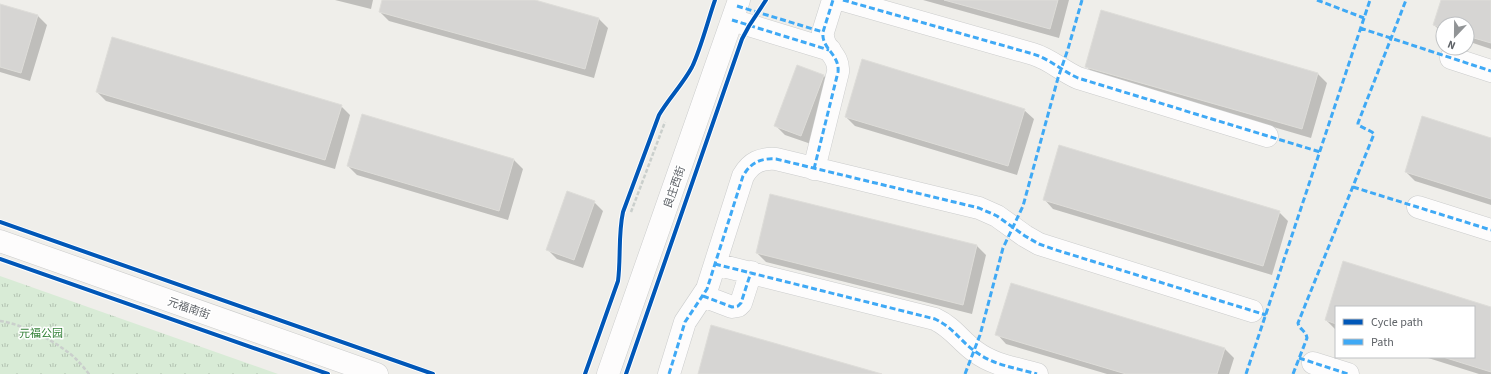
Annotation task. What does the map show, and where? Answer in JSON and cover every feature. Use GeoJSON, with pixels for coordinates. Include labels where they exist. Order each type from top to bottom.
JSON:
{"type":"FeatureCollection","features":[{"type":"Feature","properties":{"kind":"street"},"geometry":{"type":"LineString","coordinates":[[814,169],[838,72],[838,63],[826,41],[833,0]]}},
{"type":"Feature","properties":{"kind":"street"},"geometry":{"type":"LineString","coordinates":[[843,0],[1033,54],[1042,57],[1061,70],[1078,78],[1267,136]]}},
{"type":"Feature","properties":{"kind":"street"},"geometry":{"type":"LineString","coordinates":[[736,9],[826,41]]}},
{"type":"Feature","properties":{"kind":"street","name":"良庄西街"},"geometry":{"type":"LineString","coordinates":[[608,374],[736,9]]}},
{"type":"Feature","properties":{"kind":"street"},"geometry":{"type":"LineString","coordinates":[[1451,58],[1491,71]]}},
{"type":"Feature","properties":{"kind":"street"},"geometry":{"type":"LineString","coordinates":[[669,374],[685,322],[707,289],[746,170],[762,159],[769,159],[814,169],[979,208],[997,216],[1039,244],[1252,311]]}},
{"type":"Feature","properties":{"kind":"street"},"geometry":{"type":"LineString","coordinates":[[1418,207],[1491,230]]}},
{"type":"Feature","properties":{"kind":"street","name":"元福南街"},"geometry":{"type":"LineString","coordinates":[[0,241],[377,374]]}},
{"type":"Feature","properties":{"kind":"street"},"geometry":{"type":"LineString","coordinates":[[715,264],[935,319],[952,329],[974,351],[983,357],[995,363],[1037,374]]}},
{"type":"Feature","properties":{"kind":"street"},"geometry":{"type":"LineString","coordinates":[[703,296],[732,306],[738,306],[741,303],[751,272]]}},
{"type":"Feature","properties":{"kind":"street"},"geometry":{"type":"LineString","coordinates":[[1313,363],[1348,374]]}},
{"type":"Feature","properties":{"kind":"path"},"geometry":{"type":"LineString","coordinates":[[631,212],[632,204],[658,136],[665,122]]}},
{"type":"Feature","properties":{"kind":"path"},"geometry":{"type":"LineString","coordinates":[[0,321],[33,331],[54,343],[76,359],[89,374]]}},
{"type":"Feature","properties":{"kind":"green space","name":"元福公园"},"geometry":{"type":"Polygon","coordinates":[[[0,276],[278,374],[0,374],[0,276]]]}},
{"type":"Feature","properties":{"kind":"building"},"geometry":{"type":"Polygon","coordinates":[[[382,0],[535,0],[599,18],[585,69],[379,12],[382,0]]]}},
{"type":"Feature","properties":{"kind":"building"},"geometry":{"type":"Polygon","coordinates":[[[944,0],[1058,0],[1050,29],[944,0]]]}},
{"type":"Feature","properties":{"kind":"building"},"geometry":{"type":"Polygon","coordinates":[[[1441,0],[1491,0],[1491,43],[1475,38],[1475,16],[1436,16],[1441,0]]]}},
{"type":"Feature","properties":{"kind":"building"},"geometry":{"type":"Polygon","coordinates":[[[0,4],[38,15],[21,73],[0,67],[0,4]]]}},
{"type":"Feature","properties":{"kind":"building"},"geometry":{"type":"Polygon","coordinates":[[[1101,10],[1318,73],[1302,129],[1085,67],[1101,10]]]}},
{"type":"Feature","properties":{"kind":"building"},"geometry":{"type":"Polygon","coordinates":[[[112,37],[342,105],[325,160],[96,92],[112,37]]]}},
{"type":"Feature","properties":{"kind":"building"},"geometry":{"type":"Polygon","coordinates":[[[862,59],[1025,109],[1008,166],[845,117],[862,59]]]}},
{"type":"Feature","properties":{"kind":"building"},"geometry":{"type":"Polygon","coordinates":[[[797,65],[824,75],[801,136],[774,126],[797,65]]]}},
{"type":"Feature","properties":{"kind":"building"},"geometry":{"type":"Polygon","coordinates":[[[362,114],[514,159],[499,211],[347,166],[362,114]]]}},
{"type":"Feature","properties":{"kind":"building"},"geometry":{"type":"Polygon","coordinates":[[[1422,116],[1491,138],[1491,199],[1405,172],[1422,116]]]}},
{"type":"Feature","properties":{"kind":"building"},"geometry":{"type":"Polygon","coordinates":[[[1059,145],[1280,211],[1263,266],[1043,200],[1059,145]]]}},
{"type":"Feature","properties":{"kind":"building"},"geometry":{"type":"Polygon","coordinates":[[[567,191],[595,201],[574,260],[546,250],[567,191]]]}},
{"type":"Feature","properties":{"kind":"building"},"geometry":{"type":"Polygon","coordinates":[[[770,194],[977,245],[963,305],[756,253],[770,194]]]}},
{"type":"Feature","properties":{"kind":"building"},"geometry":{"type":"Polygon","coordinates":[[[1343,261],[1491,307],[1491,372],[1446,358],[1475,358],[1475,306],[1335,306],[1335,324],[1325,320],[1343,261]]]}},
{"type":"Feature","properties":{"kind":"building"},"geometry":{"type":"Polygon","coordinates":[[[1011,283],[1225,348],[1217,374],[1126,374],[995,335],[1011,283]]]}},
{"type":"Feature","properties":{"kind":"building"},"geometry":{"type":"Polygon","coordinates":[[[711,325],[882,374],[698,374],[711,325]]]}},
{"type":"Feature","properties":{"kind":"marked path"},"geometry":{"type":"LineString","coordinates":[[814,169],[838,72],[838,66],[834,56],[827,47],[823,38],[823,32],[833,0]]}},
{"type":"Feature","properties":{"kind":"marked path"},"geometry":{"type":"LineString","coordinates":[[843,0],[1033,54],[1045,59],[1078,78],[1320,152]]}},
{"type":"Feature","properties":{"kind":"marked path"},"geometry":{"type":"LineString","coordinates":[[965,374],[980,335],[1003,248],[1023,206],[1058,78],[1082,0]]}},
{"type":"Feature","properties":{"kind":"marked path"},"geometry":{"type":"LineString","coordinates":[[1317,0],[1364,18]]}},
{"type":"Feature","properties":{"kind":"marked path"},"geometry":{"type":"LineString","coordinates":[[1246,374],[1370,0]]}},
{"type":"Feature","properties":{"kind":"marked path"},"geometry":{"type":"LineString","coordinates":[[1293,374],[1307,338],[1298,323],[1374,134],[1358,125],[1358,123],[1406,0]]}},
{"type":"Feature","properties":{"kind":"marked path"},"geometry":{"type":"LineString","coordinates":[[737,6],[823,32]]}},
{"type":"Feature","properties":{"kind":"marked path"},"geometry":{"type":"LineString","coordinates":[[732,20],[829,50]]}},
{"type":"Feature","properties":{"kind":"marked path"},"geometry":{"type":"LineString","coordinates":[[1360,28],[1491,71]]}},
{"type":"Feature","properties":{"kind":"marked path"},"geometry":{"type":"LineString","coordinates":[[669,374],[685,322],[707,289],[743,176],[753,164],[766,159],[776,159],[979,208],[997,216],[1039,244],[1266,315]]}},
{"type":"Feature","properties":{"kind":"marked path"},"geometry":{"type":"LineString","coordinates":[[1353,187],[1491,230]]}},
{"type":"Feature","properties":{"kind":"marked path"},"geometry":{"type":"LineString","coordinates":[[715,264],[935,319],[952,330],[970,348],[990,360],[1005,366],[1037,374]]}},
{"type":"Feature","properties":{"kind":"marked path"},"geometry":{"type":"LineString","coordinates":[[703,296],[732,307],[738,306],[741,303],[751,272]]}},
{"type":"Feature","properties":{"kind":"marked path"},"geometry":{"type":"LineString","coordinates":[[1299,358],[1348,374]]}},
{"type":"Feature","properties":{"kind":"cycle path"},"geometry":{"type":"LineString","coordinates":[[585,374],[618,281],[623,212],[659,115],[692,67],[715,0]]}},
{"type":"Feature","properties":{"kind":"cycle path"},"geometry":{"type":"LineString","coordinates":[[626,374],[742,39],[766,0]]}},
{"type":"Feature","properties":{"kind":"cycle path"},"geometry":{"type":"LineString","coordinates":[[0,222],[433,374]]}},
{"type":"Feature","properties":{"kind":"cycle path"},"geometry":{"type":"LineString","coordinates":[[0,259],[328,374]]}}]}
